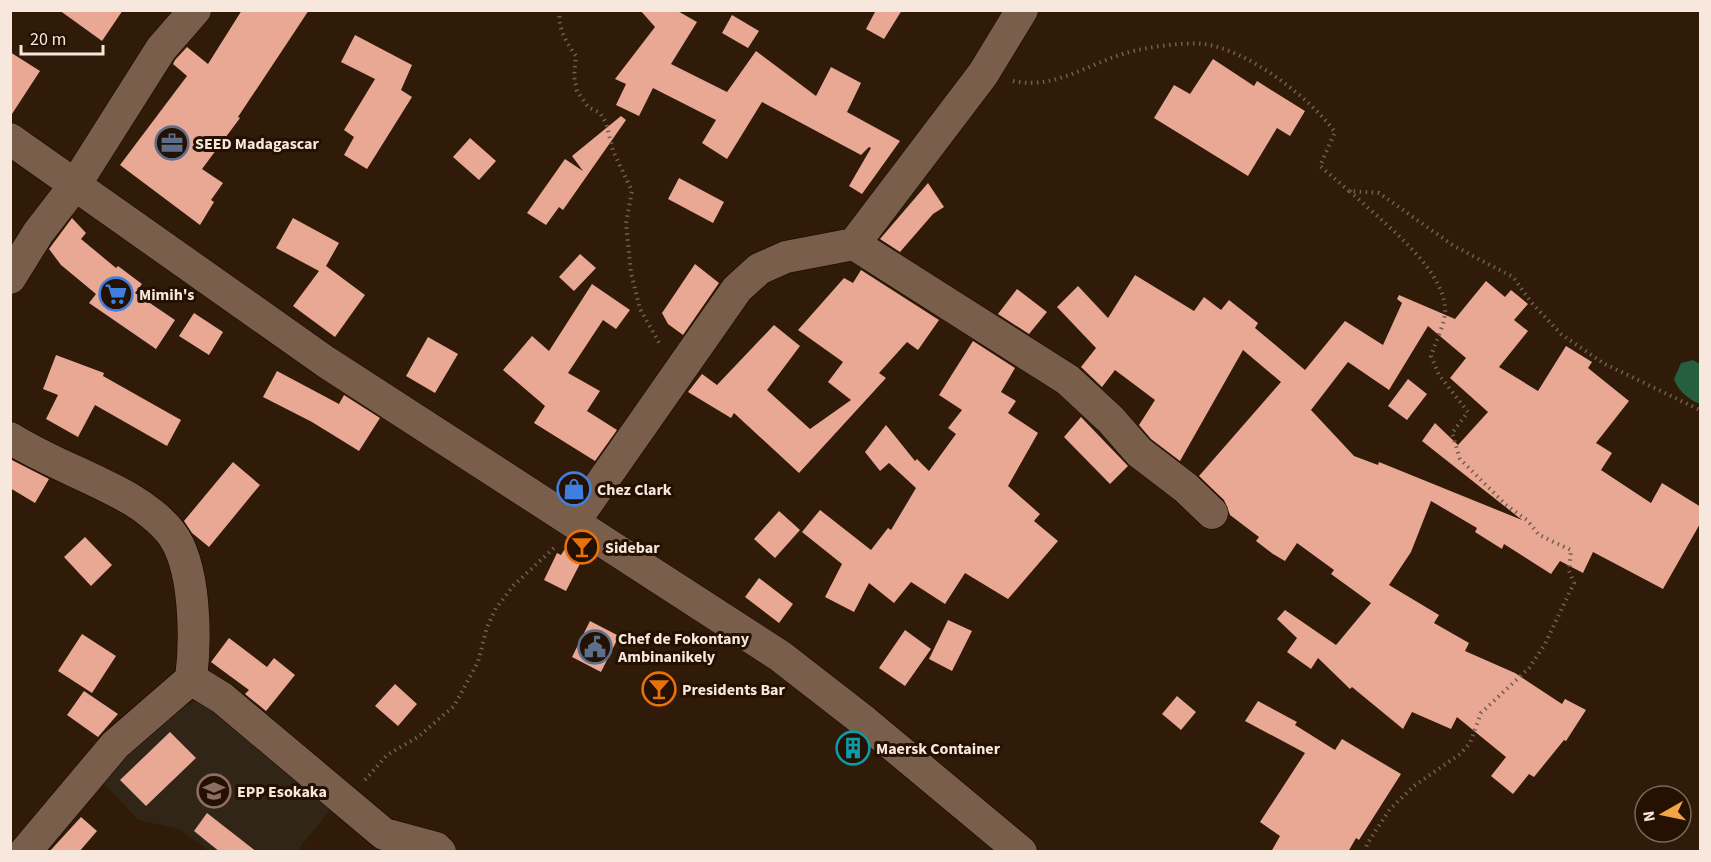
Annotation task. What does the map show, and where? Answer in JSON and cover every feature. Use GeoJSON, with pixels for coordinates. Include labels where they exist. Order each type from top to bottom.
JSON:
{"type":"FeatureCollection","features":[{"type":"Feature","properties":{"kind":"street"},"geometry":{"type":"LineString","coordinates":[[10,278],[38,233],[75,185],[161,49],[195,10]]}},
{"type":"Feature","properties":{"kind":"street"},"geometry":{"type":"LineString","coordinates":[[854,244],[983,74],[1022,10]]}},
{"type":"Feature","properties":{"kind":"street"},"geometry":{"type":"LineString","coordinates":[[10,139],[326,362],[780,656],[865,722],[1021,852]]}},
{"type":"Feature","properties":{"kind":"street"},"geometry":{"type":"LineString","coordinates":[[574,522],[737,289],[759,269],[786,256],[854,244],[1068,381],[1111,420],[1139,452],[1186,488],[1212,513]]}},
{"type":"Feature","properties":{"kind":"street"},"geometry":{"type":"LineString","coordinates":[[10,438],[41,457],[133,501],[171,533],[181,553],[193,606],[194,651],[191,679],[115,745],[42,828],[25,852]]}},
{"type":"Feature","properties":{"kind":"street"},"geometry":{"type":"LineString","coordinates":[[191,679],[222,698],[384,834],[436,848],[440,852]]}},
{"type":"Feature","properties":{"kind":"path"},"geometry":{"type":"LineString","coordinates":[[560,10],[558,20],[567,43],[576,56],[574,76],[577,91],[588,106],[600,113],[606,123],[613,151],[632,191],[626,223],[627,244],[640,309],[676,376]]}},
{"type":"Feature","properties":{"kind":"path"},"geometry":{"type":"LineString","coordinates":[[983,74],[1025,84],[1052,82],[1127,53],[1171,46],[1204,44],[1254,63],[1323,116],[1335,132],[1320,166],[1350,191],[1422,260],[1440,289],[1446,308],[1431,356],[1439,375],[1468,412],[1452,433],[1460,459],[1506,505],[1527,520],[1539,535],[1571,550],[1569,571],[1574,583],[1545,644],[1529,668],[1481,713],[1470,743],[1460,754],[1414,786],[1390,808],[1367,843],[1365,852]]}},
{"type":"Feature","properties":{"kind":"path"},"geometry":{"type":"LineString","coordinates":[[1350,191],[1379,193],[1454,246],[1513,277],[1531,302],[1561,334],[1603,363],[1701,410]]}},
{"type":"Feature","properties":{"kind":"path"},"geometry":{"type":"LineString","coordinates":[[345,799],[387,755],[418,737],[454,706],[478,662],[487,627],[496,608],[514,585],[556,546],[574,522]]}},
{"type":"Feature","properties":{"kind":"shaded area","name":"EPP Esokaka"},"geometry":{"type":"Polygon","coordinates":[[[194,702],[206,705],[334,805],[297,851],[209,851],[179,829],[138,820],[98,777],[180,708],[194,702]]]}},
{"type":"Feature","properties":{"kind":"green space"},"geometry":{"type":"Polygon","coordinates":[[[1693,360],[1700,364],[1700,404],[1684,394],[1674,379],[1681,363],[1693,360]]]}},
{"type":"Feature","properties":{"kind":"building"},"geometry":{"type":"Polygon","coordinates":[[[59,10],[123,10],[102,41],[59,10]]]}},
{"type":"Feature","properties":{"kind":"building"},"geometry":{"type":"Polygon","coordinates":[[[242,10],[309,10],[238,117],[240,118],[202,169],[223,183],[211,200],[214,202],[200,225],[120,165],[187,76],[173,64],[175,60],[187,47],[208,64],[242,10]]]}},
{"type":"Feature","properties":{"kind":"building"},"geometry":{"type":"Polygon","coordinates":[[[640,10],[676,10],[697,22],[671,64],[727,92],[756,51],[816,96],[831,67],[861,83],[847,112],[900,141],[862,194],[849,186],[871,148],[869,147],[861,155],[762,102],[727,159],[702,143],[716,120],[653,88],[639,116],[616,105],[626,84],[615,79],[655,27],[640,10]]]}},
{"type":"Feature","properties":{"kind":"building"},"geometry":{"type":"Polygon","coordinates":[[[876,10],[902,10],[884,39],[866,29],[876,10]]]}},
{"type":"Feature","properties":{"kind":"building"},"geometry":{"type":"Polygon","coordinates":[[[732,15],[759,31],[748,48],[722,33],[732,15]]]}},
{"type":"Feature","properties":{"kind":"building"},"geometry":{"type":"Polygon","coordinates":[[[355,35],[412,65],[401,90],[412,97],[367,169],[344,155],[354,137],[344,130],[375,79],[341,62],[355,35]]]}},
{"type":"Feature","properties":{"kind":"building"},"geometry":{"type":"Polygon","coordinates":[[[10,52],[40,71],[10,117],[10,52]]]}},
{"type":"Feature","properties":{"kind":"building"},"geometry":{"type":"Polygon","coordinates":[[[1213,59],[1254,86],[1257,81],[1305,111],[1290,136],[1277,128],[1248,176],[1154,118],[1174,85],[1190,94],[1213,59]]]}},
{"type":"Feature","properties":{"kind":"building"},"geometry":{"type":"Polygon","coordinates":[[[621,116],[626,120],[563,210],[559,207],[546,225],[527,213],[565,159],[583,171],[572,156],[621,116]]]}},
{"type":"Feature","properties":{"kind":"building"},"geometry":{"type":"Polygon","coordinates":[[[470,138],[496,161],[479,180],[453,157],[470,138]]]}},
{"type":"Feature","properties":{"kind":"building"},"geometry":{"type":"Polygon","coordinates":[[[679,178],[724,202],[713,223],[668,199],[679,178]]]}},
{"type":"Feature","properties":{"kind":"building"},"geometry":{"type":"Polygon","coordinates":[[[928,183],[944,207],[933,214],[900,252],[880,239],[928,183]]]}},
{"type":"Feature","properties":{"kind":"building"},"geometry":{"type":"Polygon","coordinates":[[[72,218],[86,233],[81,239],[116,268],[118,266],[142,284],[135,293],[175,320],[156,349],[89,303],[96,294],[61,265],[49,249],[72,218]]]}},
{"type":"Feature","properties":{"kind":"building"},"geometry":{"type":"Polygon","coordinates":[[[293,218],[339,243],[326,266],[365,295],[335,337],[293,306],[319,271],[276,248],[293,218]]]}},
{"type":"Feature","properties":{"kind":"building"},"geometry":{"type":"Polygon","coordinates":[[[580,254],[596,268],[574,291],[559,277],[580,254]]]}},
{"type":"Feature","properties":{"kind":"building"},"geometry":{"type":"Polygon","coordinates":[[[695,264],[719,283],[683,335],[668,324],[662,313],[695,264]]]}},
{"type":"Feature","properties":{"kind":"building"},"geometry":{"type":"Polygon","coordinates":[[[861,270],[939,320],[918,350],[907,342],[879,373],[886,378],[799,473],[734,413],[731,418],[688,392],[702,374],[717,385],[774,325],[800,346],[767,390],[810,429],[851,400],[828,382],[843,362],[798,330],[844,278],[853,283],[861,270]]]}},
{"type":"Feature","properties":{"kind":"building"},"geometry":{"type":"Polygon","coordinates":[[[1135,275],[1194,311],[1204,297],[1221,310],[1229,300],[1258,323],[1255,328],[1305,370],[1345,321],[1383,345],[1402,303],[1397,299],[1399,295],[1455,319],[1486,281],[1505,297],[1511,290],[1528,304],[1514,320],[1528,331],[1499,367],[1538,391],[1566,346],[1592,362],[1588,368],[1629,401],[1596,443],[1612,453],[1601,470],[1651,503],[1662,483],[1701,507],[1701,522],[1663,589],[1593,552],[1583,573],[1560,561],[1551,574],[1504,544],[1502,549],[1475,532],[1477,528],[1431,501],[1411,552],[1389,585],[1439,615],[1434,623],[1469,643],[1465,651],[1515,673],[1562,704],[1565,699],[1586,710],[1566,741],[1564,740],[1534,777],[1529,774],[1513,794],[1491,776],[1506,757],[1457,717],[1451,729],[1412,712],[1403,729],[1352,687],[1350,689],[1318,658],[1311,669],[1287,652],[1297,638],[1277,619],[1285,610],[1336,645],[1371,603],[1331,574],[1334,570],[1297,543],[1285,561],[1273,554],[1256,541],[1259,537],[1230,515],[1224,500],[1199,476],[1281,382],[1243,350],[1180,461],[1151,439],[1139,425],[1155,400],[1115,370],[1102,387],[1081,367],[1096,348],[1057,307],[1078,286],[1108,318],[1135,275]],[[1428,326],[1389,390],[1348,362],[1311,410],[1354,456],[1378,465],[1379,462],[1522,520],[1422,441],[1435,423],[1458,445],[1488,412],[1450,378],[1466,358],[1428,326]]]}},
{"type":"Feature","properties":{"kind":"building"},"geometry":{"type":"Polygon","coordinates":[[[592,284],[630,310],[616,329],[603,320],[568,373],[600,391],[587,411],[617,430],[595,461],[534,423],[545,406],[503,370],[532,336],[549,351],[592,284]]]}},
{"type":"Feature","properties":{"kind":"building"},"geometry":{"type":"Polygon","coordinates":[[[1017,289],[1047,312],[1029,334],[998,314],[1017,289]]]}},
{"type":"Feature","properties":{"kind":"building"},"geometry":{"type":"Polygon","coordinates":[[[194,313],[223,332],[209,355],[179,336],[194,313]]]}},
{"type":"Feature","properties":{"kind":"building"},"geometry":{"type":"Polygon","coordinates":[[[428,337],[458,354],[435,393],[406,376],[428,337]]]}},
{"type":"Feature","properties":{"kind":"building"},"geometry":{"type":"Polygon","coordinates":[[[973,341],[1015,368],[1001,392],[1016,401],[1008,413],[1038,433],[1008,486],[1040,514],[1034,521],[1058,541],[1008,599],[965,573],[945,604],[911,582],[894,603],[869,583],[854,612],[825,597],[842,564],[802,532],[820,510],[871,550],[888,528],[891,530],[916,488],[889,463],[880,471],[865,452],[886,425],[915,461],[917,459],[929,471],[956,434],[948,428],[962,410],[939,395],[973,341]]]}},
{"type":"Feature","properties":{"kind":"building"},"geometry":{"type":"Polygon","coordinates":[[[56,355],[104,373],[103,376],[181,420],[167,446],[95,405],[78,437],[46,419],[58,395],[43,389],[56,355]]]}},
{"type":"Feature","properties":{"kind":"building"},"geometry":{"type":"Polygon","coordinates":[[[277,371],[339,404],[344,395],[380,418],[359,451],[312,422],[263,397],[277,371]]]}},
{"type":"Feature","properties":{"kind":"building"},"geometry":{"type":"Polygon","coordinates":[[[1408,379],[1427,394],[1407,420],[1388,406],[1408,379]]]}},
{"type":"Feature","properties":{"kind":"building"},"geometry":{"type":"Polygon","coordinates":[[[1081,417],[1128,466],[1110,484],[1064,437],[1081,417]]]}},
{"type":"Feature","properties":{"kind":"building"},"geometry":{"type":"Polygon","coordinates":[[[10,459],[49,479],[35,503],[10,488],[10,459]]]}},
{"type":"Feature","properties":{"kind":"building"},"geometry":{"type":"Polygon","coordinates":[[[233,462],[260,485],[209,547],[192,533],[184,521],[233,462]]]}},
{"type":"Feature","properties":{"kind":"building"},"geometry":{"type":"Polygon","coordinates":[[[571,475],[581,481],[569,498],[560,492],[571,475]]]}},
{"type":"Feature","properties":{"kind":"building"},"geometry":{"type":"Polygon","coordinates":[[[779,511],[800,530],[775,558],[754,539],[779,511]]]}},
{"type":"Feature","properties":{"kind":"building"},"geometry":{"type":"Polygon","coordinates":[[[85,537],[112,565],[91,586],[64,557],[85,537]]]}},
{"type":"Feature","properties":{"kind":"building"},"geometry":{"type":"Polygon","coordinates":[[[570,541],[586,552],[566,591],[544,580],[557,553],[561,555],[570,541]]]}},
{"type":"Feature","properties":{"kind":"building"},"geometry":{"type":"Polygon","coordinates":[[[759,578],[793,604],[779,623],[745,597],[759,578]]]}},
{"type":"Feature","properties":{"kind":"building"},"geometry":{"type":"Polygon","coordinates":[[[948,620],[972,631],[952,671],[929,659],[948,620]]]}},
{"type":"Feature","properties":{"kind":"building","name":"Chef de Fokontany Ambinanikely"},"geometry":{"type":"Polygon","coordinates":[[[590,621],[619,636],[601,672],[572,657],[590,621]]]}},
{"type":"Feature","properties":{"kind":"building"},"geometry":{"type":"Polygon","coordinates":[[[905,630],[931,649],[905,686],[879,668],[905,630]]]}},
{"type":"Feature","properties":{"kind":"building"},"geometry":{"type":"Polygon","coordinates":[[[82,634],[116,656],[92,693],[58,671],[82,634]]]}},
{"type":"Feature","properties":{"kind":"building"},"geometry":{"type":"Polygon","coordinates":[[[229,638],[267,667],[274,658],[295,675],[266,711],[245,694],[249,690],[211,662],[229,638]]]}},
{"type":"Feature","properties":{"kind":"building"},"geometry":{"type":"Polygon","coordinates":[[[395,684],[417,704],[398,726],[375,706],[395,684]]]}},
{"type":"Feature","properties":{"kind":"building"},"geometry":{"type":"Polygon","coordinates":[[[84,691],[118,714],[98,737],[67,715],[84,691]]]}},
{"type":"Feature","properties":{"kind":"building"},"geometry":{"type":"Polygon","coordinates":[[[1177,696],[1196,712],[1181,730],[1162,714],[1177,696]]]}},
{"type":"Feature","properties":{"kind":"building"},"geometry":{"type":"Polygon","coordinates":[[[1258,701],[1297,722],[1295,725],[1335,750],[1342,739],[1401,774],[1359,840],[1356,838],[1348,852],[1271,852],[1280,836],[1260,822],[1305,753],[1245,721],[1258,701]]]}},
{"type":"Feature","properties":{"kind":"building"},"geometry":{"type":"Polygon","coordinates":[[[170,732],[196,758],[146,806],[120,780],[170,732]]]}},
{"type":"Feature","properties":{"kind":"building"},"geometry":{"type":"Polygon","coordinates":[[[207,813],[257,852],[220,852],[194,831],[207,813]]]}},
{"type":"Feature","properties":{"kind":"building"},"geometry":{"type":"Polygon","coordinates":[[[81,817],[97,831],[79,852],[49,852],[81,817]]]}},
{"type":"Feature","properties":{"kind":"place","name":"SEED Madagascar"},"geometry":{"type":"Point","coordinates":[172,143]}},
{"type":"Feature","properties":{"kind":"place","name":"Mimih's"},"geometry":{"type":"Point","coordinates":[116,294]}},
{"type":"Feature","properties":{"kind":"place","name":"Chez Clark"},"geometry":{"type":"Point","coordinates":[574,489]}},
{"type":"Feature","properties":{"kind":"place","name":"Sidebar"},"geometry":{"type":"Point","coordinates":[582,547]}},
{"type":"Feature","properties":{"kind":"place","name":"Chef de Fokontany Ambinanikely"},"geometry":{"type":"Point","coordinates":[595,647]}},
{"type":"Feature","properties":{"kind":"place","name":"Presidents Bar"},"geometry":{"type":"Point","coordinates":[659,689]}},
{"type":"Feature","properties":{"kind":"place","name":"Maersk Container"},"geometry":{"type":"Point","coordinates":[853,748]}},
{"type":"Feature","properties":{"kind":"place","name":"EPP Esokaka"},"geometry":{"type":"Point","coordinates":[214,791]}}]}
